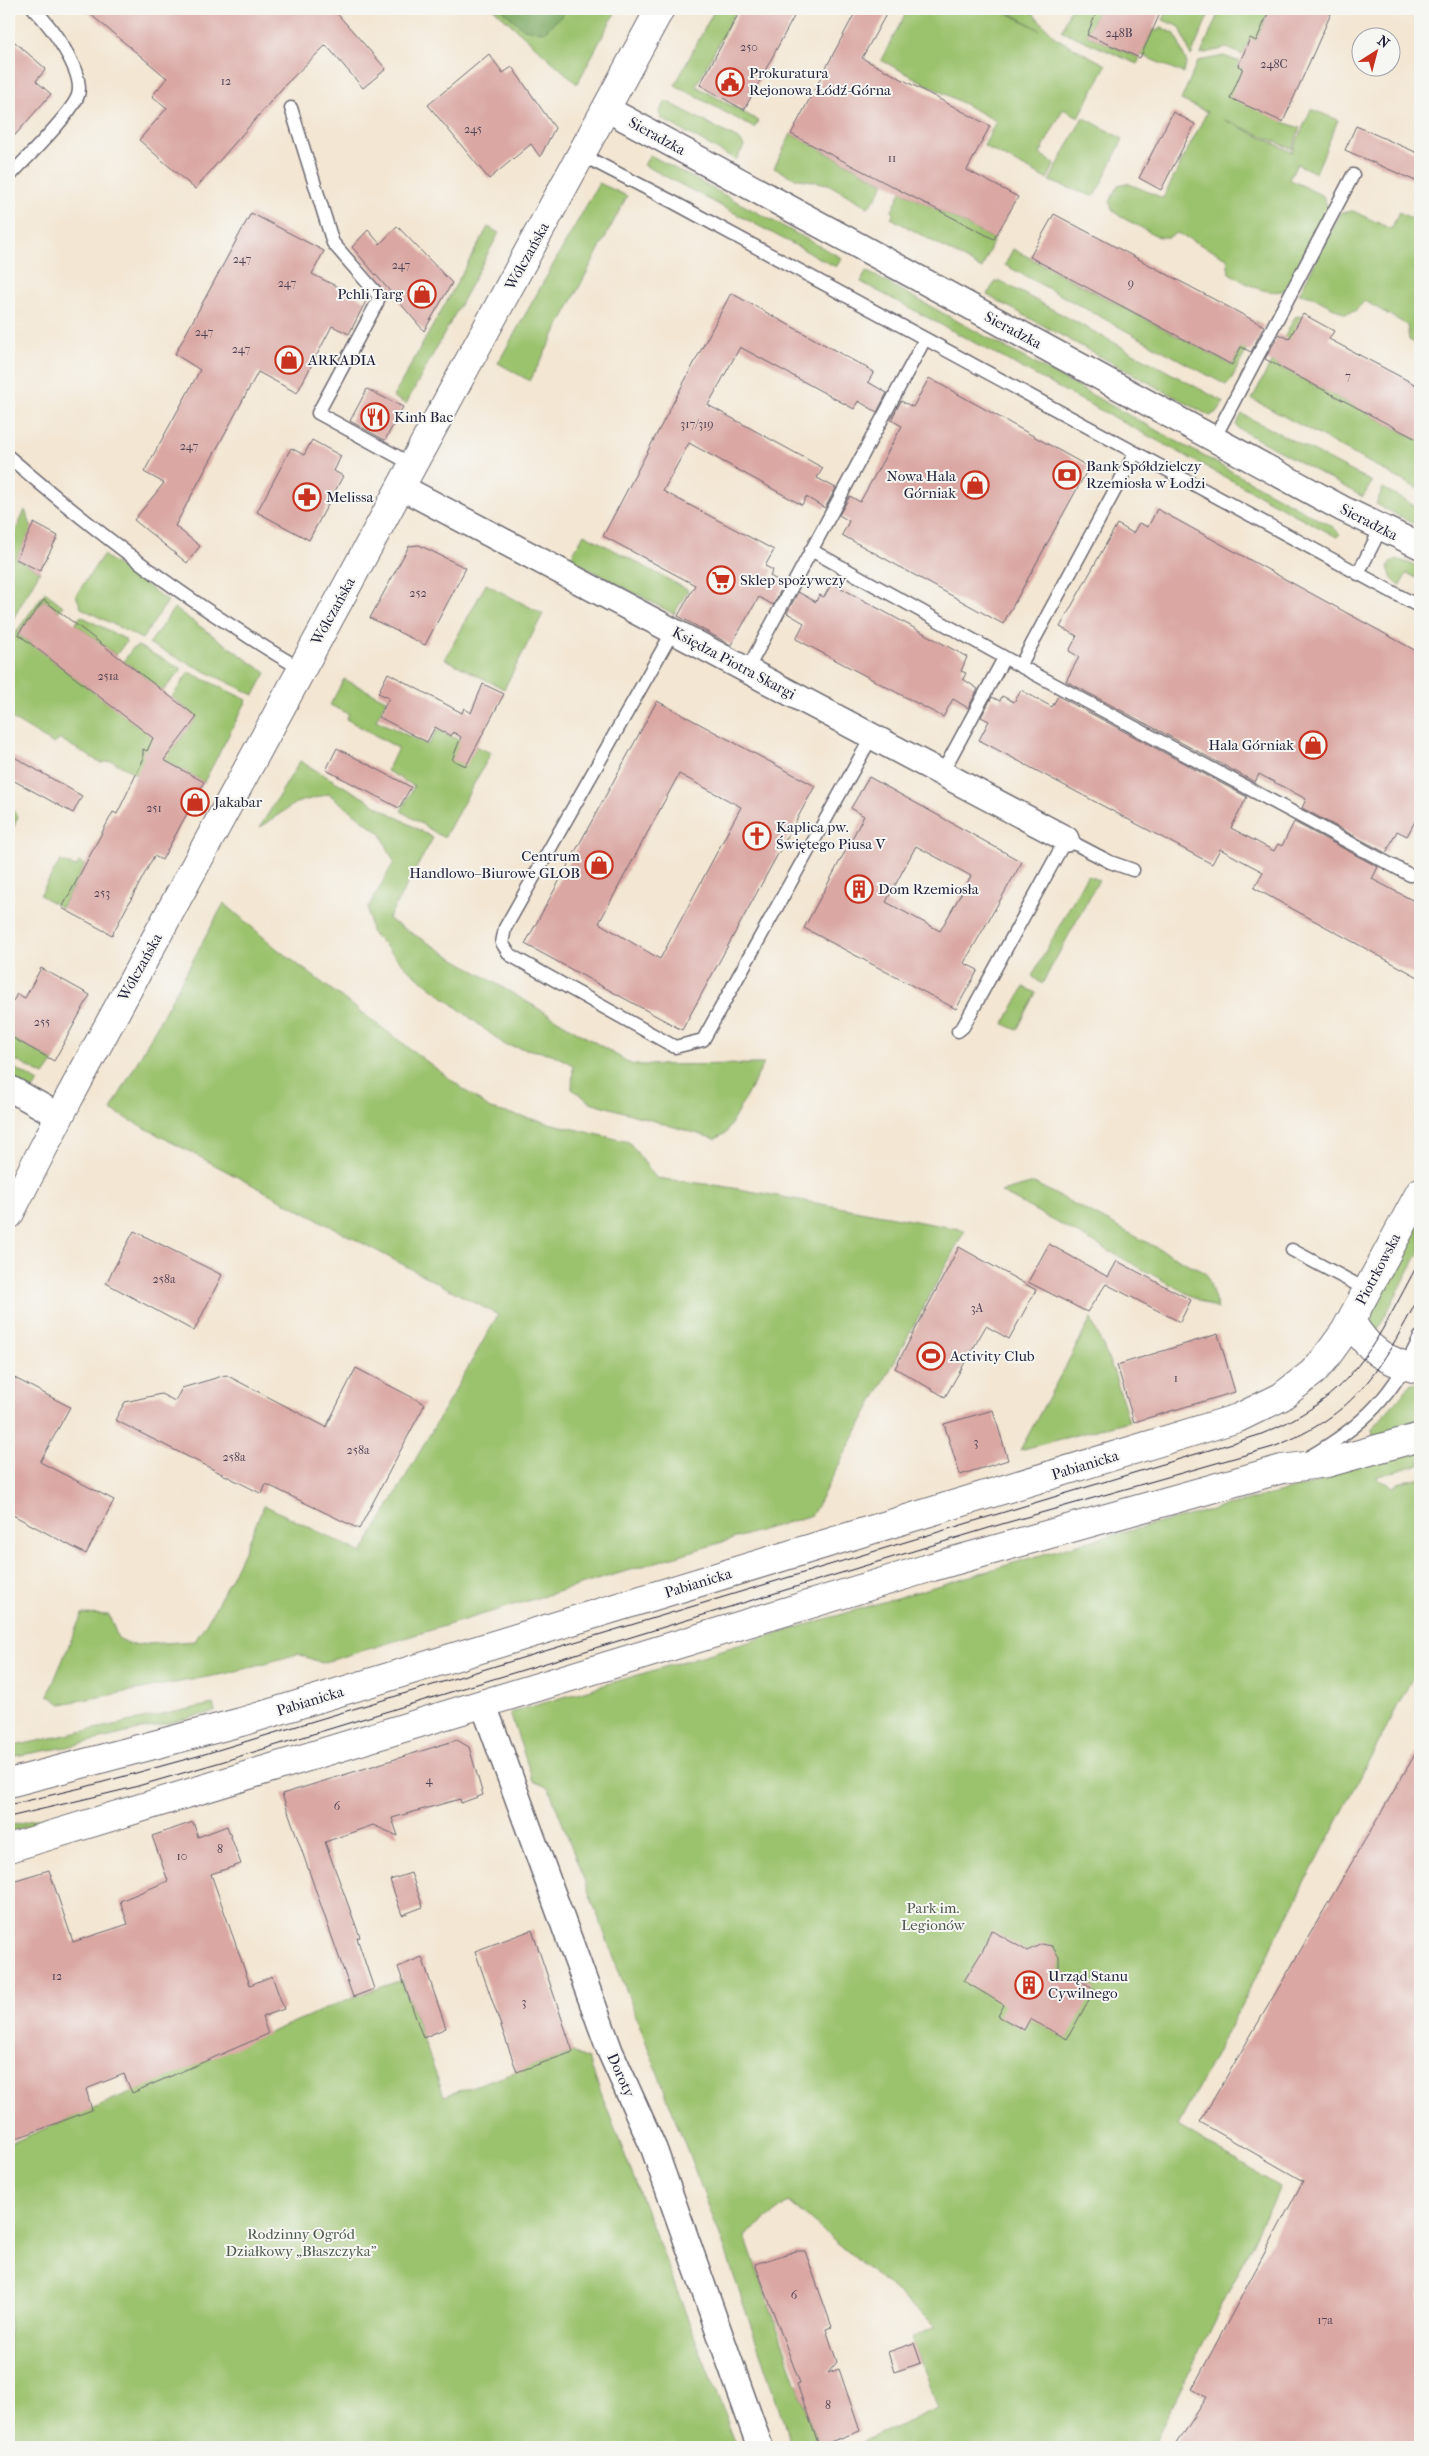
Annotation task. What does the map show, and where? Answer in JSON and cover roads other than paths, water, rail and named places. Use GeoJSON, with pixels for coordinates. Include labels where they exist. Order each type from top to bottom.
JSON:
{"type":"FeatureCollection","features":[{"type":"Feature","properties":{"kind":"street","name":"Wólczańska"},"geometry":{"type":"LineString","coordinates":[[9,1215],[59,1116],[582,156],[660,9]]}},
{"type":"Feature","properties":{"kind":"street","name":"Sieradzka"},"geometry":{"type":"LineString","coordinates":[[607,109],[1214,439],[1381,528],[1420,546]]}},
{"type":"Feature","properties":{"kind":"street","name":"Księdza Piotra Skargi"},"geometry":{"type":"LineString","coordinates":[[407,476],[673,631],[1066,839]]}},
{"type":"Feature","properties":{"kind":"street"},"geometry":{"type":"LineString","coordinates":[[9,1088],[59,1116]]}},
{"type":"Feature","properties":{"kind":"street","name":"Piotrkowska"},"geometry":{"type":"LineString","coordinates":[[1351,1321],[1420,1192]]}},
{"type":"Feature","properties":{"kind":"street"},"geometry":{"type":"LineString","coordinates":[[1351,1321],[1363,1340],[1385,1358],[1413,1368]]}},
{"type":"Feature","properties":{"kind":"street","name":"Pabianicka"},"geometry":{"type":"LineString","coordinates":[[9,1782],[241,1722],[1204,1430],[1262,1407],[1295,1387],[1324,1360],[1351,1321]]}},
{"type":"Feature","properties":{"kind":"street"},"geometry":{"type":"LineString","coordinates":[[9,1848],[932,1568],[1295,1466],[1327,1463],[1420,1437]]}},
{"type":"Feature","properties":{"kind":"street","name":"Doroty"},"geometry":{"type":"LineString","coordinates":[[483,1703],[610,2051],[654,2149],[760,2447]]}},
{"type":"Feature","properties":{"kind":"lane"},"geometry":{"type":"LineString","coordinates":[[9,177],[69,111],[79,95],[76,69],[43,18],[34,9]]}},
{"type":"Feature","properties":{"kind":"lane"},"geometry":{"type":"LineString","coordinates":[[291,108],[333,243],[378,296],[378,303],[318,413],[407,476]]}},
{"type":"Feature","properties":{"kind":"lane"},"geometry":{"type":"LineString","coordinates":[[582,156],[665,198],[1420,607]]}},
{"type":"Feature","properties":{"kind":"lane"},"geometry":{"type":"LineString","coordinates":[[1214,439],[1353,175]]}},
{"type":"Feature","properties":{"kind":"lane"},"geometry":{"type":"LineString","coordinates":[[747,670],[925,339]]}},
{"type":"Feature","properties":{"kind":"lane"},"geometry":{"type":"LineString","coordinates":[[1020,666],[1135,453]]}},
{"type":"Feature","properties":{"kind":"lane"},"geometry":{"type":"LineString","coordinates":[[9,457],[52,495],[150,571],[302,669]]}},
{"type":"Feature","properties":{"kind":"lane"},"geometry":{"type":"LineString","coordinates":[[1358,574],[1381,528]]}},
{"type":"Feature","properties":{"kind":"lane"},"geometry":{"type":"LineString","coordinates":[[811,550],[1004,658],[1410,875],[1420,874]]}},
{"type":"Feature","properties":{"kind":"lane"},"geometry":{"type":"LineString","coordinates":[[673,631],[505,928],[502,943],[510,955],[674,1047],[703,1040],[872,736]]}},
{"type":"Feature","properties":{"kind":"lane"},"geometry":{"type":"LineString","coordinates":[[942,773],[1004,658]]}},
{"type":"Feature","properties":{"kind":"lane"},"geometry":{"type":"LineString","coordinates":[[958,1031],[963,1027],[1066,839],[1110,862],[1133,870]]}},
{"type":"Feature","properties":{"kind":"lane"},"geometry":{"type":"LineString","coordinates":[[1292,1250],[1367,1290]]}},
{"type":"Feature","properties":{"kind":"lane"},"geometry":{"type":"LineString","coordinates":[[1295,1466],[1360,1424],[1413,1368],[1420,1337]]}},
{"type":"Feature","properties":{"kind":"tram line"},"geometry":{"type":"LineString","coordinates":[[9,1805],[85,1787],[198,1756],[1259,1435],[1292,1420],[1318,1404],[1340,1385],[1374,1343],[1420,1260]]}},
{"type":"Feature","properties":{"kind":"tram line"},"geometry":{"type":"LineString","coordinates":[[9,1817],[131,1788],[221,1762],[1002,1524],[1273,1447],[1302,1434],[1326,1420],[1363,1387],[1392,1346],[1420,1295]]}},
{"type":"Feature","properties":{"kind":"place","name":"Prokuratura Rejonowa Łódź-Górna"},"geometry":{"type":"Point","coordinates":[730,82]}},
{"type":"Feature","properties":{"kind":"place","name":"Pchli Targ"},"geometry":{"type":"Point","coordinates":[422,294]}},
{"type":"Feature","properties":{"kind":"place","name":"ARKADIA"},"geometry":{"type":"Point","coordinates":[289,360]}},
{"type":"Feature","properties":{"kind":"place","name":"Kinh Bac"},"geometry":{"type":"Point","coordinates":[375,417]}},
{"type":"Feature","properties":{"kind":"place","name":"Bank Spółdzielczy Rzemiosła w Łodzi"},"geometry":{"type":"Point","coordinates":[1067,475]}},
{"type":"Feature","properties":{"kind":"place","name":"Nowa Hala Górniak"},"geometry":{"type":"Point","coordinates":[975,485]}},
{"type":"Feature","properties":{"kind":"place","name":"Melissa"},"geometry":{"type":"Point","coordinates":[307,497]}},
{"type":"Feature","properties":{"kind":"place","name":"Sklep spożywczy"},"geometry":{"type":"Point","coordinates":[721,580]}},
{"type":"Feature","properties":{"kind":"place","name":"Hala Górniak"},"geometry":{"type":"Point","coordinates":[1313,745]}},
{"type":"Feature","properties":{"kind":"place","name":"Jakabar"},"geometry":{"type":"Point","coordinates":[195,802]}},
{"type":"Feature","properties":{"kind":"place","name":"Kaplica pw. Świętego Piusa V"},"geometry":{"type":"Point","coordinates":[757,836]}},
{"type":"Feature","properties":{"kind":"place","name":"Centrum Handlowo–Biurowe GLOB"},"geometry":{"type":"Point","coordinates":[599,865]}},
{"type":"Feature","properties":{"kind":"place","name":"Dom Rzemiosła"},"geometry":{"type":"Point","coordinates":[859,889]}},
{"type":"Feature","properties":{"kind":"place","name":"Activity Club"},"geometry":{"type":"Point","coordinates":[931,1356]}},
{"type":"Feature","properties":{"kind":"place","name":"Urząd Stanu Cywilnego"},"geometry":{"type":"Point","coordinates":[1029,1985]}},
{"type":"Feature","properties":{"kind":"park label","name":"Park im. Legionów"},"geometry":{"type":"Point","coordinates":[933,1916]}},
{"type":"Feature","properties":{"kind":"park label","name":"Rodzinny Ogród Działkowy „Błaszczyka”"},"geometry":{"type":"Point","coordinates":[301,2242]}}]}
